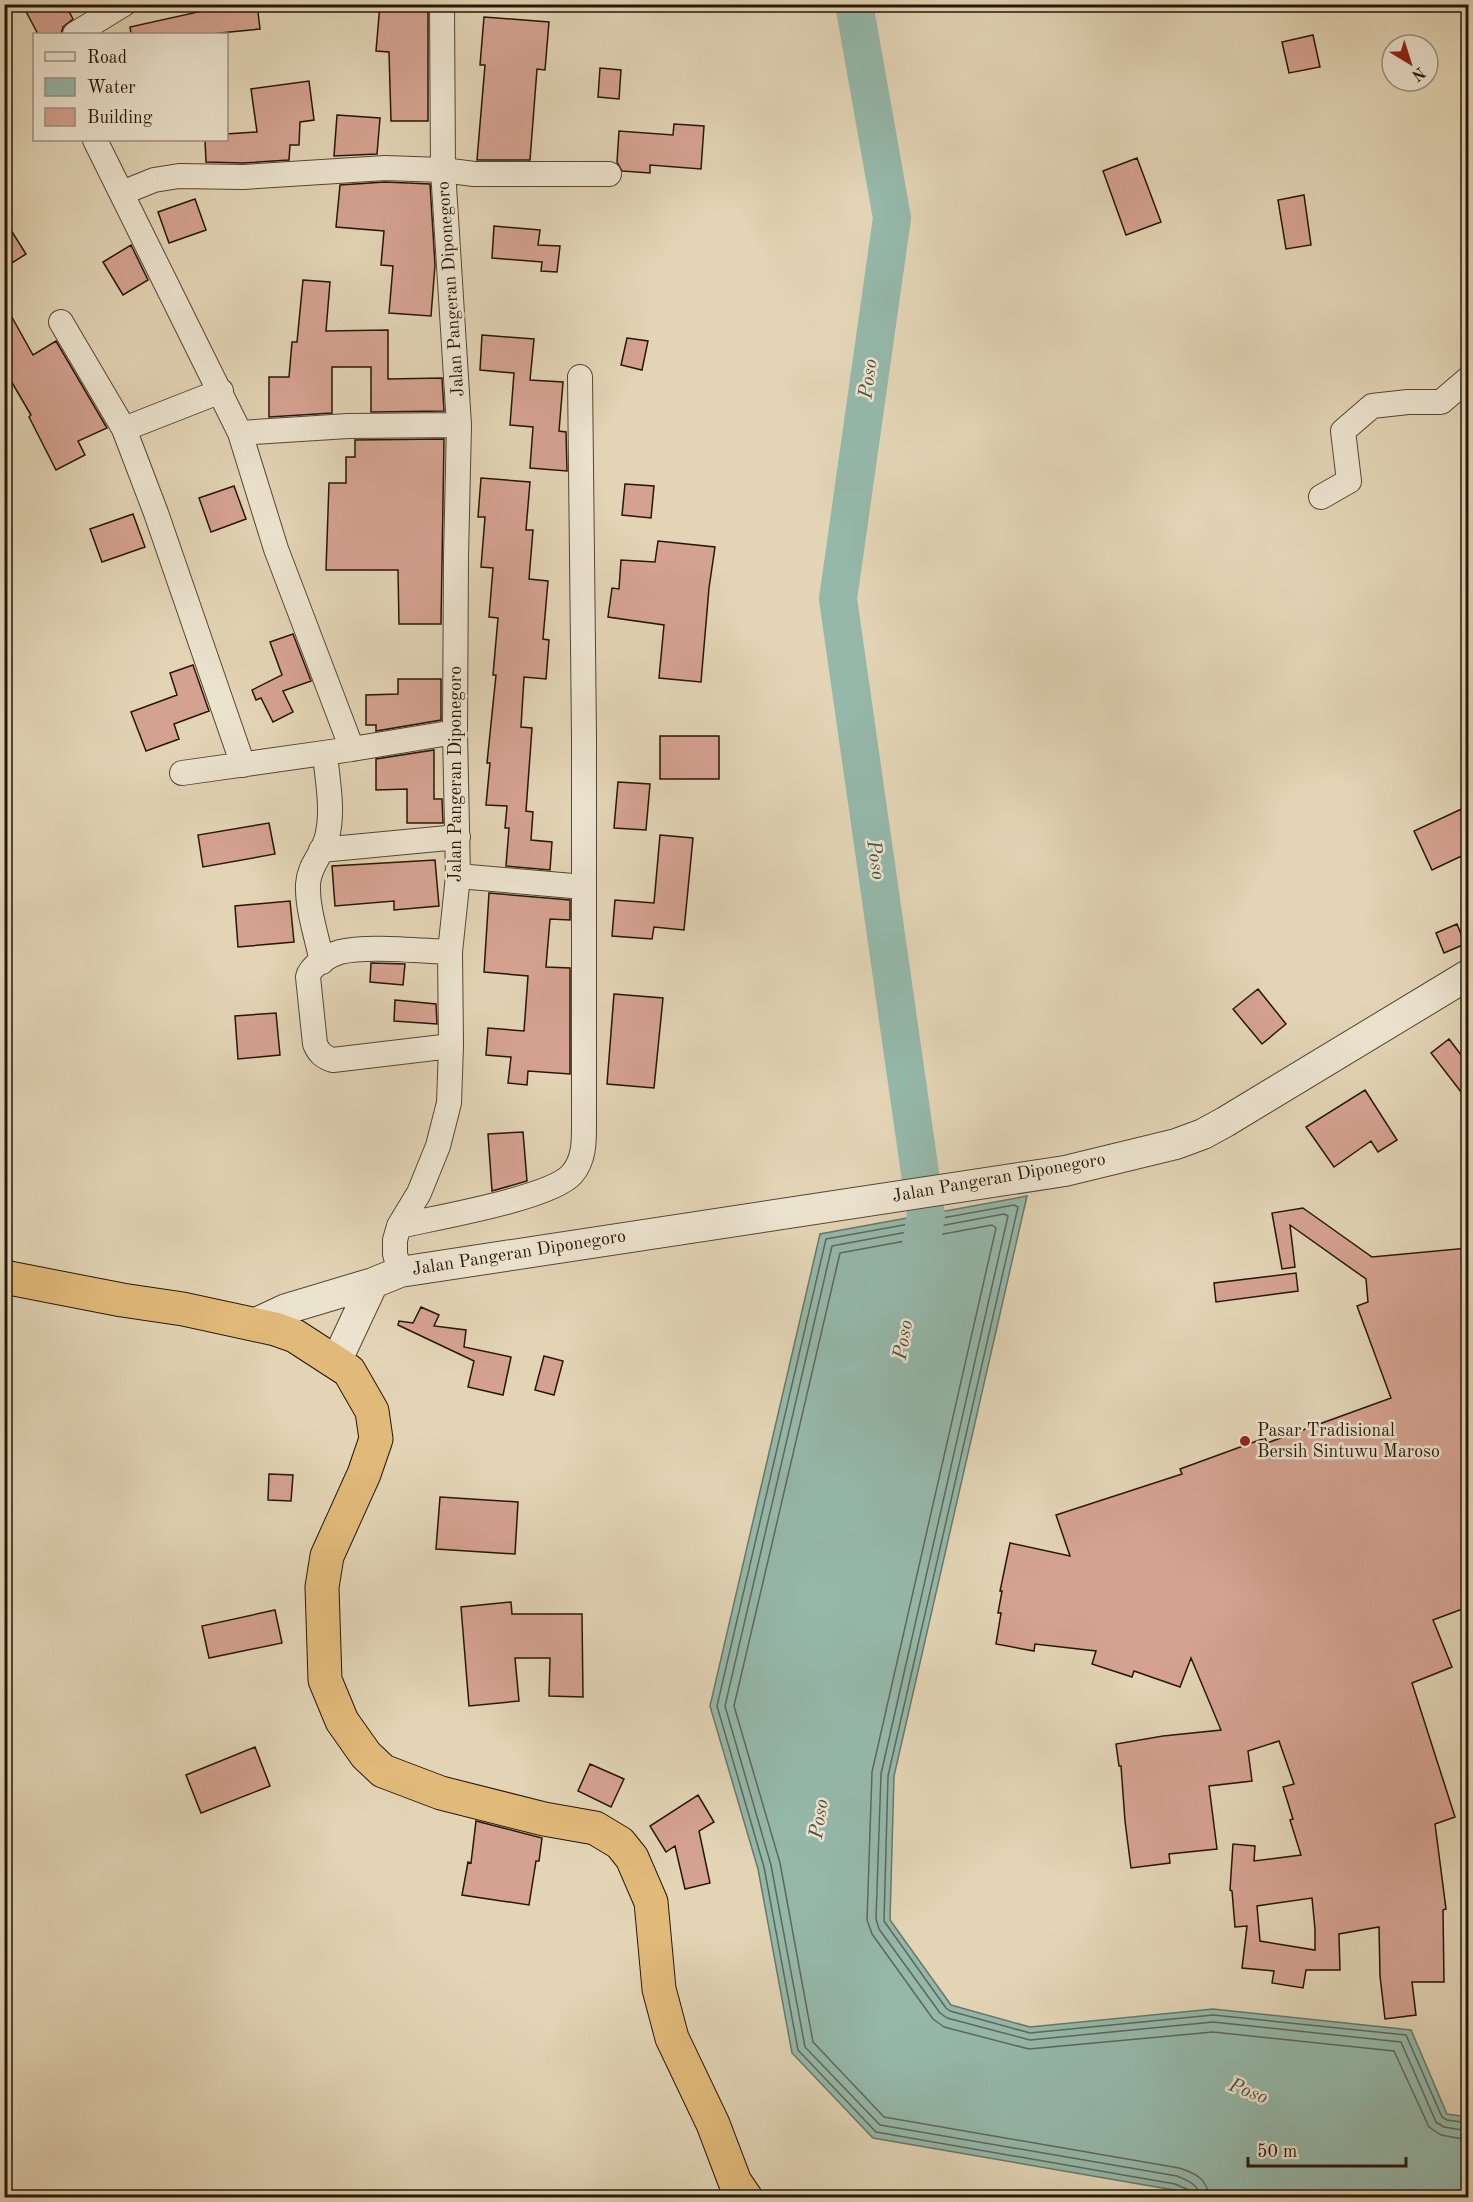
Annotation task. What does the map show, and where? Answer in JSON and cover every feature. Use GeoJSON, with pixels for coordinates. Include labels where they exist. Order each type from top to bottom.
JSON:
{"type":"FeatureCollection","features":[{"type":"Feature","properties":{"kind":"highway"},"geometry":{"type":"LineString","coordinates":[[4,1277],[254,1324],[295,1336],[349,1371],[372,1411],[376,1439],[364,1474],[327,1557],[322,1587],[325,1680],[342,1720],[366,1755],[383,1771],[441,1793],[544,1819],[595,1828],[620,1843],[632,1858],[651,1902],[659,1989],[672,2038],[713,2124],[735,2182],[746,2198]]}},
{"type":"Feature","properties":{"kind":"street"},"geometry":{"type":"LineString","coordinates":[[77,33],[124,4]]}},
{"type":"Feature","properties":{"kind":"street","name":"Jalan Pangeran Diponegoro"},"geometry":{"type":"LineString","coordinates":[[442,4],[443,170],[459,425],[455,732],[458,876],[450,952],[449,1103],[438,1146],[419,1193],[399,1226],[395,1240],[395,1254],[400,1272],[1065,1171],[1176,1144],[1203,1134],[1468,975]]}},
{"type":"Feature","properties":{"kind":"street"},"geometry":{"type":"LineString","coordinates":[[96,141],[240,433],[276,549],[352,749]]}},
{"type":"Feature","properties":{"kind":"street"},"geometry":{"type":"LineString","coordinates":[[122,193],[154,180],[179,176],[243,177],[385,168],[443,170],[474,174],[609,174]]}},
{"type":"Feature","properties":{"kind":"street"},"geometry":{"type":"LineString","coordinates":[[61,322],[123,429],[156,513],[243,765]]}},
{"type":"Feature","properties":{"kind":"street"},"geometry":{"type":"LineString","coordinates":[[399,1226],[499,1204],[559,1185],[567,1180],[579,1165],[584,1143],[580,377]]}},
{"type":"Feature","properties":{"kind":"street"},"geometry":{"type":"LineString","coordinates":[[1321,497],[1349,481],[1343,431],[1372,406],[1408,402],[1441,402],[1468,379]]}},
{"type":"Feature","properties":{"kind":"street"},"geometry":{"type":"LineString","coordinates":[[123,429],[221,391]]}},
{"type":"Feature","properties":{"kind":"street"},"geometry":{"type":"LineString","coordinates":[[240,433],[348,426],[459,425]]}},
{"type":"Feature","properties":{"kind":"street"},"geometry":{"type":"LineString","coordinates":[[182,773],[455,732]]}},
{"type":"Feature","properties":{"kind":"street"},"geometry":{"type":"LineString","coordinates":[[322,962],[308,881],[314,860],[327,837],[330,808],[325,753]]}},
{"type":"Feature","properties":{"kind":"street"},"geometry":{"type":"LineString","coordinates":[[321,850],[458,837]]}},
{"type":"Feature","properties":{"kind":"street"},"geometry":{"type":"LineString","coordinates":[[458,876],[584,887]]}},
{"type":"Feature","properties":{"kind":"street"},"geometry":{"type":"LineString","coordinates":[[450,952],[361,949],[340,952],[312,968],[308,977],[315,1044],[318,1052],[324,1057],[333,1060],[451,1046]]}},
{"type":"Feature","properties":{"kind":"street"},"geometry":{"type":"LineString","coordinates":[[254,1324],[286,1309],[373,1283],[400,1272]]}},
{"type":"Feature","properties":{"kind":"street"},"geometry":{"type":"LineString","coordinates":[[336,1362],[373,1283]]}},
{"type":"Feature","properties":{"kind":"water"},"geometry":{"type":"Polygon","coordinates":[[[1027,1196],[894,1776],[890,1920],[951,2005],[1030,2027],[1213,2009],[1411,2030],[1447,2114],[1468,2117],[1468,2197],[1192,2197],[1174,2190],[873,2138],[792,2053],[758,1869],[710,1706],[820,1234],[1027,1196]]]}},
{"type":"Feature","properties":{"kind":"building"},"geometry":{"type":"Polygon","coordinates":[[[22,4],[65,4],[73,19],[63,27],[61,33],[37,33],[22,4]]]}},
{"type":"Feature","properties":{"kind":"building"},"geometry":{"type":"Polygon","coordinates":[[[197,4],[257,4],[260,29],[219,33],[131,33],[130,27],[198,12],[197,4]]]}},
{"type":"Feature","properties":{"kind":"building"},"geometry":{"type":"Polygon","coordinates":[[[380,4],[428,4],[428,121],[391,121],[389,52],[376,51],[380,4]]]}},
{"type":"Feature","properties":{"kind":"building"},"geometry":{"type":"Polygon","coordinates":[[[484,17],[549,22],[545,70],[537,69],[530,160],[477,160],[485,65],[480,65],[484,17]]]}},
{"type":"Feature","properties":{"kind":"building"},"geometry":{"type":"Polygon","coordinates":[[[1313,35],[1320,67],[1289,73],[1282,42],[1313,35]]]}},
{"type":"Feature","properties":{"kind":"building"},"geometry":{"type":"Polygon","coordinates":[[[600,68],[621,70],[619,99],[598,97],[600,68]]]}},
{"type":"Feature","properties":{"kind":"building"},"geometry":{"type":"Polygon","coordinates":[[[309,81],[314,120],[300,122],[299,145],[290,145],[289,160],[243,163],[206,162],[205,141],[228,141],[228,134],[257,132],[251,89],[309,81]]]}},
{"type":"Feature","properties":{"kind":"building"},"geometry":{"type":"Polygon","coordinates":[[[337,115],[380,118],[377,154],[334,156],[337,115]]]}},
{"type":"Feature","properties":{"kind":"building"},"geometry":{"type":"Polygon","coordinates":[[[674,124],[704,126],[701,169],[650,165],[650,173],[622,171],[617,162],[619,131],[673,135],[674,124]]]}},
{"type":"Feature","properties":{"kind":"building"},"geometry":{"type":"Polygon","coordinates":[[[1137,158],[1161,222],[1126,235],[1103,171],[1137,158]]]}},
{"type":"Feature","properties":{"kind":"building"},"geometry":{"type":"Polygon","coordinates":[[[385,182],[430,184],[435,265],[431,316],[389,313],[393,266],[381,265],[384,231],[336,227],[340,185],[385,182]]]}},
{"type":"Feature","properties":{"kind":"building"},"geometry":{"type":"Polygon","coordinates":[[[1304,195],[1311,245],[1286,249],[1278,200],[1304,195]]]}},
{"type":"Feature","properties":{"kind":"building"},"geometry":{"type":"Polygon","coordinates":[[[195,199],[206,230],[169,243],[158,212],[195,199]]]}},
{"type":"Feature","properties":{"kind":"building"},"geometry":{"type":"Polygon","coordinates":[[[4,219],[26,254],[4,268],[4,219]]]}},
{"type":"Feature","properties":{"kind":"building"},"geometry":{"type":"Polygon","coordinates":[[[494,226],[540,230],[538,245],[560,246],[557,272],[541,271],[542,262],[492,258],[494,226]]]}},
{"type":"Feature","properties":{"kind":"building"},"geometry":{"type":"Polygon","coordinates":[[[131,245],[148,280],[123,295],[103,262],[131,245]]]}},
{"type":"Feature","properties":{"kind":"building"},"geometry":{"type":"Polygon","coordinates":[[[303,280],[330,282],[326,331],[388,330],[388,379],[442,378],[444,411],[371,412],[371,367],[332,367],[332,413],[269,417],[269,377],[289,377],[292,342],[297,342],[303,280]]]}},
{"type":"Feature","properties":{"kind":"building"},"geometry":{"type":"Polygon","coordinates":[[[4,303],[33,355],[56,341],[107,428],[78,441],[85,455],[56,470],[29,417],[31,415],[4,369],[4,303]]]}},
{"type":"Feature","properties":{"kind":"building"},"geometry":{"type":"Polygon","coordinates":[[[482,335],[534,339],[530,380],[563,382],[559,431],[566,432],[567,471],[530,468],[533,427],[510,425],[514,373],[480,370],[482,335]]]}},
{"type":"Feature","properties":{"kind":"building"},"geometry":{"type":"Polygon","coordinates":[[[627,338],[648,341],[642,370],[621,365],[627,338]]]}},
{"type":"Feature","properties":{"kind":"building"},"geometry":{"type":"Polygon","coordinates":[[[444,439],[441,624],[399,624],[398,570],[326,570],[329,483],[346,483],[346,457],[355,457],[355,440],[444,439]]]}},
{"type":"Feature","properties":{"kind":"building"},"geometry":{"type":"Polygon","coordinates":[[[481,478],[530,482],[526,530],[533,530],[529,579],[548,581],[543,639],[549,640],[546,679],[524,677],[521,727],[532,728],[526,811],[533,812],[531,840],[552,842],[550,870],[506,866],[509,828],[505,828],[507,806],[486,805],[498,618],[489,617],[493,568],[481,567],[485,517],[478,517],[481,478]]]}},
{"type":"Feature","properties":{"kind":"building"},"geometry":{"type":"Polygon","coordinates":[[[625,484],[654,486],[651,518],[622,515],[625,484]]]}},
{"type":"Feature","properties":{"kind":"building"},"geometry":{"type":"Polygon","coordinates":[[[234,486],[246,519],[211,532],[199,498],[234,486]]]}},
{"type":"Feature","properties":{"kind":"building"},"geometry":{"type":"Polygon","coordinates":[[[133,514],[145,547],[102,562],[90,529],[133,514]]]}},
{"type":"Feature","properties":{"kind":"building"},"geometry":{"type":"Polygon","coordinates":[[[658,541],[715,547],[701,682],[659,678],[664,625],[608,617],[612,588],[619,589],[621,560],[655,562],[658,541]]]}},
{"type":"Feature","properties":{"kind":"building"},"geometry":{"type":"Polygon","coordinates":[[[293,634],[311,681],[283,691],[293,712],[273,722],[261,698],[256,700],[252,690],[282,675],[270,642],[293,634]]]}},
{"type":"Feature","properties":{"kind":"building"},"geometry":{"type":"Polygon","coordinates":[[[193,665],[209,711],[174,724],[179,739],[146,751],[131,712],[177,695],[170,673],[193,665]]]}},
{"type":"Feature","properties":{"kind":"building"},"geometry":{"type":"Polygon","coordinates":[[[398,679],[441,679],[441,720],[376,731],[376,725],[366,725],[366,695],[398,694],[398,679]]]}},
{"type":"Feature","properties":{"kind":"building"},"geometry":{"type":"Polygon","coordinates":[[[660,736],[719,736],[719,779],[660,779],[660,736]]]}},
{"type":"Feature","properties":{"kind":"building"},"geometry":{"type":"Polygon","coordinates":[[[434,750],[434,799],[442,799],[443,823],[407,823],[407,789],[376,790],[376,759],[434,750]]]}},
{"type":"Feature","properties":{"kind":"building"},"geometry":{"type":"Polygon","coordinates":[[[618,782],[650,784],[646,830],[614,828],[618,782]]]}},
{"type":"Feature","properties":{"kind":"building"},"geometry":{"type":"Polygon","coordinates":[[[1468,806],[1468,853],[1432,870],[1414,831],[1468,806]]]}},
{"type":"Feature","properties":{"kind":"building"},"geometry":{"type":"Polygon","coordinates":[[[269,823],[275,854],[203,867],[198,835],[269,823]]]}},
{"type":"Feature","properties":{"kind":"building"},"geometry":{"type":"Polygon","coordinates":[[[660,835],[693,838],[684,930],[654,927],[652,939],[612,936],[615,900],[654,903],[660,835]]]}},
{"type":"Feature","properties":{"kind":"building"},"geometry":{"type":"Polygon","coordinates":[[[435,860],[439,906],[394,910],[394,901],[335,906],[332,866],[435,860]]]}},
{"type":"Feature","properties":{"kind":"building"},"geometry":{"type":"Polygon","coordinates":[[[489,893],[570,900],[570,920],[550,919],[546,967],[570,968],[570,1074],[528,1071],[527,1085],[508,1083],[511,1057],[486,1055],[488,1028],[524,1031],[528,976],[484,972],[489,893]]]}},
{"type":"Feature","properties":{"kind":"building"},"geometry":{"type":"Polygon","coordinates":[[[290,901],[294,942],[238,947],[235,906],[290,901]]]}},
{"type":"Feature","properties":{"kind":"building"},"geometry":{"type":"Polygon","coordinates":[[[1457,924],[1465,944],[1444,953],[1436,933],[1457,924]]]}},
{"type":"Feature","properties":{"kind":"building"},"geometry":{"type":"Polygon","coordinates":[[[371,963],[405,964],[403,985],[370,982],[371,963]]]}},
{"type":"Feature","properties":{"kind":"building"},"geometry":{"type":"Polygon","coordinates":[[[1258,989],[1286,1024],[1262,1044],[1233,1009],[1258,989]]]}},
{"type":"Feature","properties":{"kind":"building"},"geometry":{"type":"Polygon","coordinates":[[[614,994],[663,998],[654,1088],[607,1084],[614,994]]]}},
{"type":"Feature","properties":{"kind":"building"},"geometry":{"type":"Polygon","coordinates":[[[395,1000],[436,1004],[437,1024],[394,1021],[395,1000]]]}},
{"type":"Feature","properties":{"kind":"building"},"geometry":{"type":"Polygon","coordinates":[[[276,1013],[280,1055],[238,1059],[235,1016],[276,1013]]]}},
{"type":"Feature","properties":{"kind":"building"},"geometry":{"type":"Polygon","coordinates":[[[1449,1039],[1468,1064],[1468,1101],[1431,1053],[1449,1039]]]}},
{"type":"Feature","properties":{"kind":"building"},"geometry":{"type":"Polygon","coordinates":[[[1365,1090],[1397,1140],[1378,1152],[1371,1141],[1334,1167],[1306,1127],[1365,1090]]]}},
{"type":"Feature","properties":{"kind":"building"},"geometry":{"type":"Polygon","coordinates":[[[523,1132],[527,1181],[492,1191],[488,1134],[523,1132]]]}},
{"type":"Feature","properties":{"kind":"building"},"geometry":{"type":"Polygon","coordinates":[[[1303,1208],[1372,1257],[1468,1248],[1468,1607],[1433,1620],[1452,1667],[1412,1683],[1455,1817],[1435,1824],[1446,1909],[1443,1910],[1444,1982],[1412,1982],[1416,2015],[1385,2019],[1380,1976],[1379,1927],[1339,1934],[1340,1970],[1306,1970],[1303,1988],[1272,1983],[1274,1971],[1242,1968],[1247,1926],[1235,1927],[1232,1891],[1230,1890],[1233,1844],[1255,1846],[1254,1861],[1301,1855],[1283,1787],[1294,1784],[1279,1741],[1248,1751],[1252,1781],[1209,1786],[1217,1849],[1169,1854],[1170,1863],[1131,1868],[1121,1766],[1119,1766],[1116,1744],[1221,1730],[1191,1658],[1180,1687],[1134,1671],[1132,1677],[1092,1664],[1096,1651],[1035,1644],[1034,1651],[996,1644],[1001,1613],[998,1613],[1002,1591],[1000,1591],[1010,1543],[1070,1556],[1056,1515],[1182,1474],[1180,1469],[1265,1438],[1267,1443],[1391,1398],[1357,1306],[1368,1302],[1366,1279],[1290,1225],[1295,1267],[1282,1269],[1272,1213],[1303,1208]],[[1312,1898],[1257,1906],[1260,1941],[1315,1950],[1312,1898]]]}},
{"type":"Feature","properties":{"kind":"building"},"geometry":{"type":"Polygon","coordinates":[[[1296,1273],[1298,1291],[1216,1302],[1214,1283],[1296,1273]]]}},
{"type":"Feature","properties":{"kind":"building"},"geometry":{"type":"Polygon","coordinates":[[[421,1307],[439,1315],[434,1326],[466,1330],[464,1347],[511,1357],[503,1395],[468,1387],[474,1361],[398,1325],[399,1321],[413,1323],[421,1307]]]}},
{"type":"Feature","properties":{"kind":"building"},"geometry":{"type":"Polygon","coordinates":[[[544,1356],[563,1361],[554,1395],[535,1390],[544,1356]]]}},
{"type":"Feature","properties":{"kind":"building"},"geometry":{"type":"Polygon","coordinates":[[[269,1474],[293,1475],[291,1501],[268,1500],[269,1474]]]}},
{"type":"Feature","properties":{"kind":"building"},"geometry":{"type":"Polygon","coordinates":[[[440,1497],[518,1502],[515,1554],[436,1549],[440,1497]]]}},
{"type":"Feature","properties":{"kind":"building"},"geometry":{"type":"Polygon","coordinates":[[[511,1602],[512,1614],[582,1614],[583,1697],[549,1696],[550,1658],[515,1658],[519,1701],[469,1706],[461,1607],[511,1602]]]}},
{"type":"Feature","properties":{"kind":"building"},"geometry":{"type":"Polygon","coordinates":[[[275,1610],[282,1643],[209,1658],[202,1626],[275,1610]]]}},
{"type":"Feature","properties":{"kind":"building"},"geometry":{"type":"Polygon","coordinates":[[[255,1747],[270,1786],[201,1813],[186,1775],[255,1747]]]}},
{"type":"Feature","properties":{"kind":"building"},"geometry":{"type":"Polygon","coordinates":[[[590,1764],[624,1779],[611,1807],[578,1791],[590,1764]]]}},
{"type":"Feature","properties":{"kind":"building"},"geometry":{"type":"Polygon","coordinates":[[[698,1795],[714,1822],[699,1831],[710,1883],[685,1889],[675,1846],[666,1852],[650,1826],[698,1795]]]}},
{"type":"Feature","properties":{"kind":"building"},"geometry":{"type":"Polygon","coordinates":[[[476,1821],[542,1838],[529,1905],[462,1895],[468,1862],[471,1863],[476,1821]]]}},
{"type":"Feature","properties":{"kind":"waterway","name":"Poso"},"geometry":{"type":"LineString","coordinates":[[854,4],[892,218],[838,599],[926,1215],[918,1264]]}},
{"type":"Feature","properties":{"kind":"place","name":"Pasar Tradisional Bersih Sintuwu Maroso"},"geometry":{"type":"Point","coordinates":[1245,1441]}}]}
